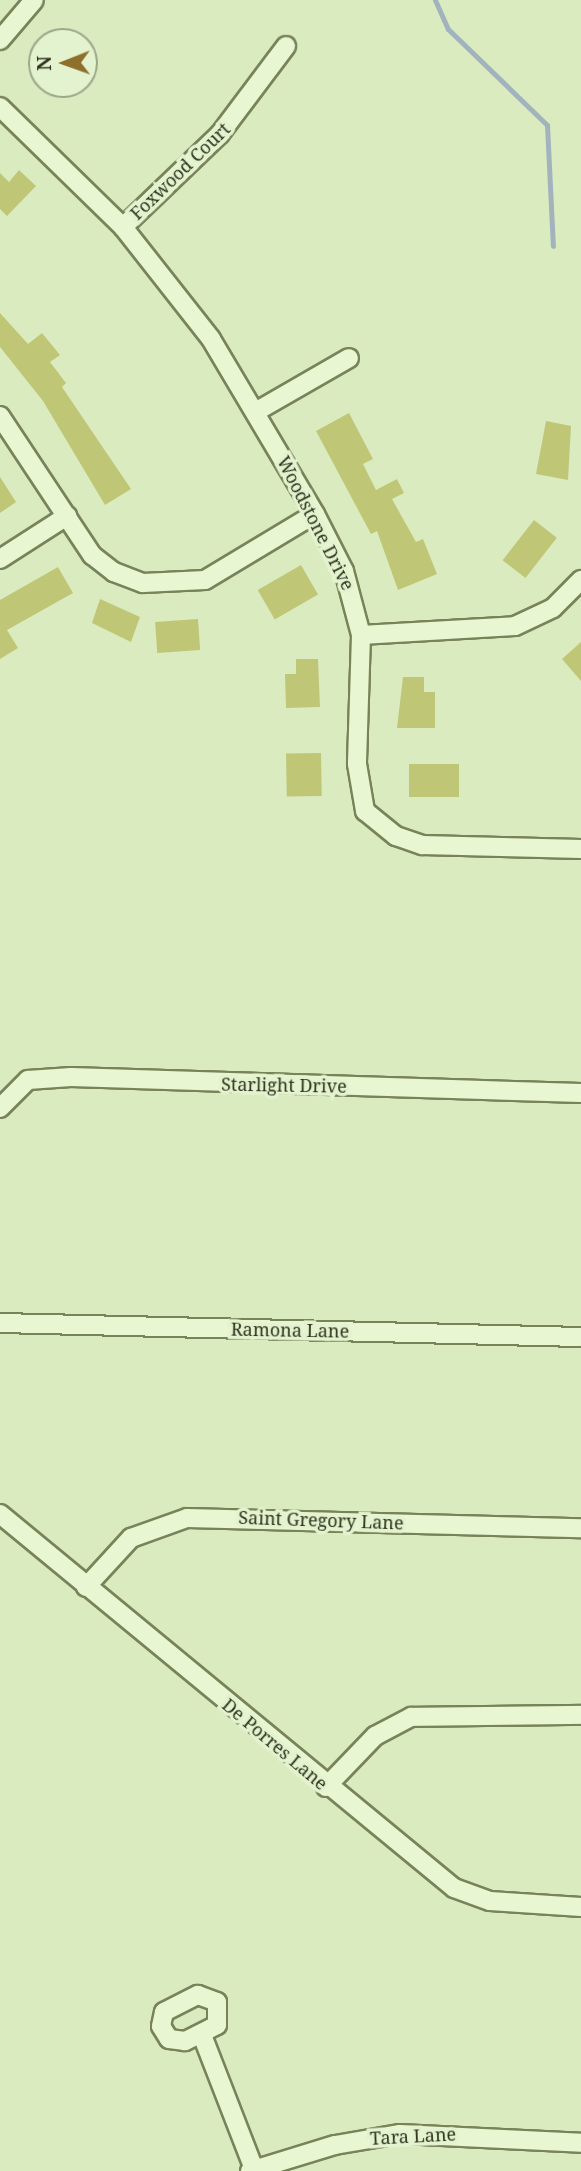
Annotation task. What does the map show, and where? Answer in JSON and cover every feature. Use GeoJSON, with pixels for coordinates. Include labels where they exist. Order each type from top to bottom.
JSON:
{"type":"FeatureCollection","features":[{"type":"Feature","properties":{"kind":"street"},"geometry":{"type":"LineString","coordinates":[[0,40],[34,0]]}},
{"type":"Feature","properties":{"kind":"street","name":"Foxwood Court"},"geometry":{"type":"LineString","coordinates":[[123,227],[220,134],[286,46]]}},
{"type":"Feature","properties":{"kind":"street","name":"Woodstone Drive"},"geometry":{"type":"LineString","coordinates":[[0,107],[123,227],[211,339],[257,411],[315,514],[344,571],[361,635],[358,795],[376,822],[422,845],[581,849]]}},
{"type":"Feature","properties":{"kind":"street"},"geometry":{"type":"LineString","coordinates":[[257,411],[349,358]]}},
{"type":"Feature","properties":{"kind":"street"},"geometry":{"type":"LineString","coordinates":[[0,416],[92,555],[114,572],[173,584],[205,580],[234,566],[315,514]]}},
{"type":"Feature","properties":{"kind":"street"},"geometry":{"type":"LineString","coordinates":[[0,559],[67,516]]}},
{"type":"Feature","properties":{"kind":"street"},"geometry":{"type":"LineString","coordinates":[[361,635],[515,626],[553,608],[581,580]]}},
{"type":"Feature","properties":{"kind":"street","name":"Starlight Drive"},"geometry":{"type":"LineString","coordinates":[[0,1108],[28,1080],[71,1077],[581,1093]]}},
{"type":"Feature","properties":{"kind":"street","name":"Ramona Lane"},"geometry":{"type":"LineString","coordinates":[[0,1323],[581,1337]]}},
{"type":"Feature","properties":{"kind":"street","name":"De Porres Lane"},"geometry":{"type":"LineString","coordinates":[[0,1514],[326,1787],[454,1888],[490,1901],[581,1907]]}},
{"type":"Feature","properties":{"kind":"street","name":"Saint Gregory Lane"},"geometry":{"type":"LineString","coordinates":[[86,1587],[131,1538],[187,1518],[581,1528]]}},
{"type":"Feature","properties":{"kind":"street"},"geometry":{"type":"LineString","coordinates":[[326,1787],[375,1736],[411,1717],[581,1715]]}},
{"type":"Feature","properties":{"kind":"street"},"geometry":{"type":"LineString","coordinates":[[202,2035],[252,2170]]}},
{"type":"Feature","properties":{"kind":"street","name":"Tara Lane"},"geometry":{"type":"LineString","coordinates":[[252,2170],[400,2134],[581,2143]]}},
{"type":"Feature","properties":{"kind":"building"},"geometry":{"type":"Polygon","coordinates":[[[19,170],[36,186],[7,216],[0,209],[0,173],[9,182],[19,170]]]}},
{"type":"Feature","properties":{"kind":"building"},"geometry":{"type":"Polygon","coordinates":[[[0,313],[28,344],[42,333],[60,355],[50,362],[66,383],[62,387],[131,489],[105,505],[43,401],[0,347],[0,313]]]}},
{"type":"Feature","properties":{"kind":"building"},"geometry":{"type":"Polygon","coordinates":[[[349,413],[373,459],[363,464],[376,490],[397,479],[404,493],[392,499],[416,542],[423,539],[437,574],[398,590],[377,531],[371,534],[316,431],[349,413]]]}},
{"type":"Feature","properties":{"kind":"building"},"geometry":{"type":"Polygon","coordinates":[[[546,421],[571,426],[568,480],[536,474],[546,421]]]}},
{"type":"Feature","properties":{"kind":"building"},"geometry":{"type":"Polygon","coordinates":[[[0,477],[16,502],[0,513],[0,477]]]}},
{"type":"Feature","properties":{"kind":"building"},"geometry":{"type":"Polygon","coordinates":[[[534,520],[557,538],[525,578],[503,560],[534,520]]]}},
{"type":"Feature","properties":{"kind":"building"},"geometry":{"type":"Polygon","coordinates":[[[301,565],[318,594],[275,619],[258,590],[301,565]]]}},
{"type":"Feature","properties":{"kind":"building"},"geometry":{"type":"Polygon","coordinates":[[[58,567],[73,593],[7,630],[18,648],[0,659],[0,600],[58,567]]]}},
{"type":"Feature","properties":{"kind":"building"},"geometry":{"type":"Polygon","coordinates":[[[100,599],[140,617],[131,642],[92,623],[100,599]]]}},
{"type":"Feature","properties":{"kind":"building"},"geometry":{"type":"Polygon","coordinates":[[[198,619],[200,650],[157,653],[155,622],[198,619]]]}},
{"type":"Feature","properties":{"kind":"building"},"geometry":{"type":"Polygon","coordinates":[[[581,642],[581,681],[562,659],[581,642]]]}},
{"type":"Feature","properties":{"kind":"building"},"geometry":{"type":"Polygon","coordinates":[[[296,659],[318,659],[320,707],[286,708],[285,674],[296,674],[296,659]]]}},
{"type":"Feature","properties":{"kind":"building"},"geometry":{"type":"Polygon","coordinates":[[[403,677],[424,677],[424,692],[435,692],[435,728],[397,728],[403,677]]]}},
{"type":"Feature","properties":{"kind":"building"},"geometry":{"type":"Polygon","coordinates":[[[321,753],[322,796],[287,797],[286,754],[321,753]]]}},
{"type":"Feature","properties":{"kind":"building"},"geometry":{"type":"Polygon","coordinates":[[[409,764],[459,764],[459,797],[409,797],[409,764]]]}},
{"type":"Feature","properties":{"kind":"waterway"},"geometry":{"type":"LineString","coordinates":[[435,0],[448,29],[547,125],[553,246]]}}]}
